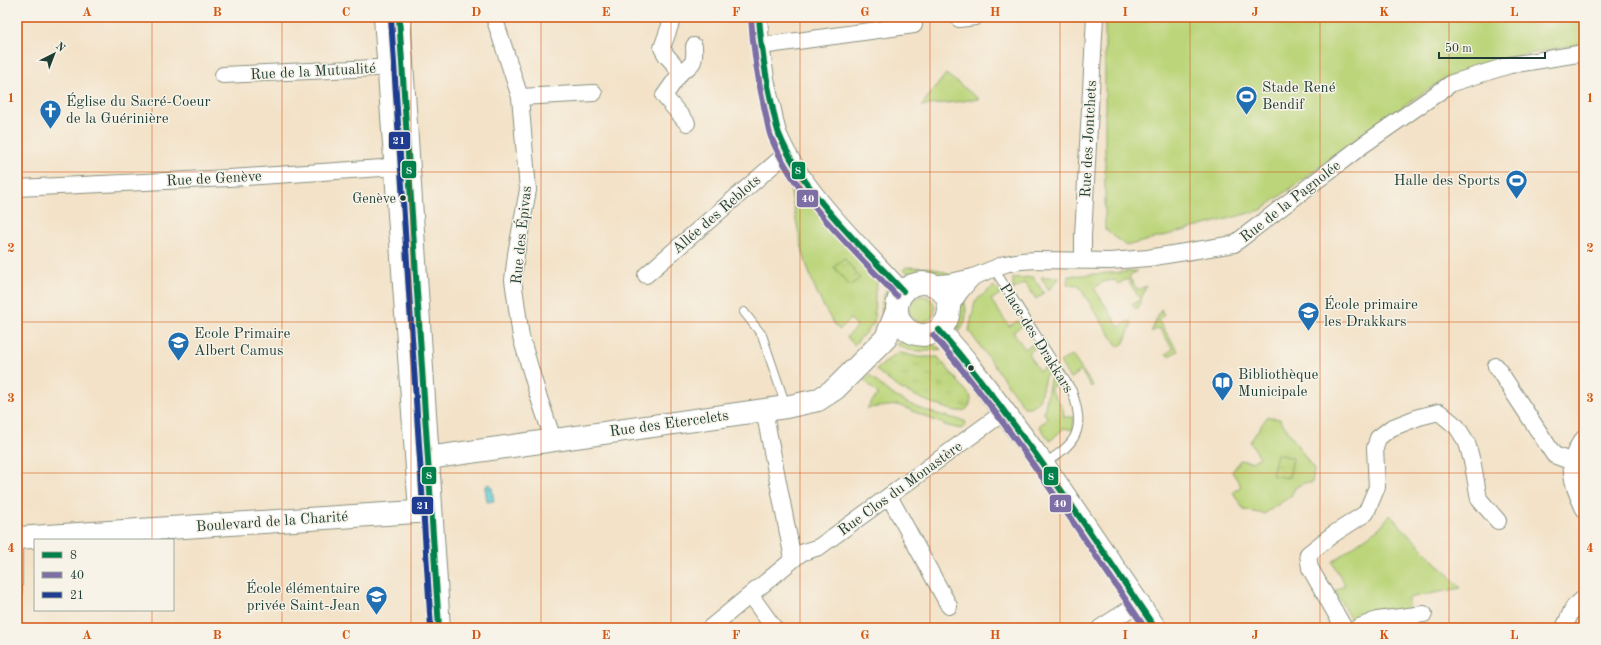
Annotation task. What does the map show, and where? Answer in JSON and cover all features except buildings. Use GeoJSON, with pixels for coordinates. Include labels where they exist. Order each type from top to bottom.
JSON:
{"type":"FeatureCollection","features":[{"type":"Feature","properties":{"kind":"street"},"geometry":{"type":"LineString","coordinates":[[382,17],[394,67],[424,511],[438,604],[439,628]]}},
{"type":"Feature","properties":{"kind":"street"},"geometry":{"type":"LineString","coordinates":[[394,67],[399,17]]}},
{"type":"Feature","properties":{"kind":"street","name":"Rue des Épivas"},"geometry":{"type":"LineString","coordinates":[[494,17],[520,97],[528,190],[516,254],[513,280],[521,337],[538,395],[554,439]]}},
{"type":"Feature","properties":{"kind":"street"},"geometry":{"type":"LineString","coordinates":[[673,17],[662,48],[666,56],[680,72]]}},
{"type":"Feature","properties":{"kind":"street"},"geometry":{"type":"LineString","coordinates":[[759,17],[761,46],[772,106],[779,135],[787,153],[812,190],[903,291]]}},
{"type":"Feature","properties":{"kind":"street"},"geometry":{"type":"LineString","coordinates":[[959,19],[975,17]]}},
{"type":"Feature","properties":{"kind":"street","name":"Rue des Jontchets"},"geometry":{"type":"LineString","coordinates":[[1083,260],[1095,17]]}},
{"type":"Feature","properties":{"kind":"street"},"geometry":{"type":"LineString","coordinates":[[761,46],[914,25]]}},
{"type":"Feature","properties":{"kind":"street"},"geometry":{"type":"LineString","coordinates":[[687,123],[664,96],[680,72],[692,64],[695,58],[694,46]]}},
{"type":"Feature","properties":{"kind":"street","name":"Rue de la Pagnolée"},"geometry":{"type":"LineString","coordinates":[[931,284],[973,277],[1005,264],[1021,261],[1110,261],[1160,257],[1234,244],[1363,145],[1452,83],[1510,66],[1584,53]]}},
{"type":"Feature","properties":{"kind":"street","name":"Rue de la Mutualité"},"geometry":{"type":"LineString","coordinates":[[223,75],[394,67]]}},
{"type":"Feature","properties":{"kind":"street"},"geometry":{"type":"LineString","coordinates":[[520,97],[594,93]]}},
{"type":"Feature","properties":{"kind":"street","name":"Allée des Reblots"},"geometry":{"type":"LineString","coordinates":[[646,275],[787,153]]}},
{"type":"Feature","properties":{"kind":"street"},"geometry":{"type":"LineString","coordinates":[[401,160],[428,458],[424,511]]}},
{"type":"Feature","properties":{"kind":"street","name":"Rue de Genève"},"geometry":{"type":"LineString","coordinates":[[17,188],[382,168],[390,166],[401,160]]}},
{"type":"Feature","properties":{"kind":"street"},"geometry":{"type":"LineString","coordinates":[[886,338],[912,333],[927,335],[944,321],[958,293],[973,277]]}},
{"type":"Feature","properties":{"kind":"street"},"geometry":{"type":"LineString","coordinates":[[912,333],[900,324],[896,313],[898,299],[903,291],[911,285],[918,283],[931,284],[939,288],[947,299],[944,321],[957,349],[1043,464],[1155,628]]}},
{"type":"Feature","properties":{"kind":"street","name":"Rue des Etercelets"},"geometry":{"type":"LineString","coordinates":[[428,458],[764,410],[818,400],[828,395],[886,338],[896,313]]}},
{"type":"Feature","properties":{"kind":"street"},"geometry":{"type":"LineString","coordinates":[[1496,366],[1554,455],[1572,462]]}},
{"type":"Feature","properties":{"kind":"street"},"geometry":{"type":"LineString","coordinates":[[764,410],[793,560]]}},
{"type":"Feature","properties":{"kind":"street","name":"Rue Clos du Monastère"},"geometry":{"type":"LineString","coordinates":[[710,628],[751,596],[801,553],[819,547],[1004,412]]}},
{"type":"Feature","properties":{"kind":"street"},"geometry":{"type":"LineString","coordinates":[[1344,628],[1310,568],[1308,554],[1332,535],[1366,512],[1377,487],[1375,448],[1378,438],[1391,428],[1419,417],[1439,412],[1457,427],[1467,443],[1473,465],[1479,499],[1498,521]]}},
{"type":"Feature","properties":{"kind":"street"},"geometry":{"type":"LineString","coordinates":[[1584,438],[1580,442],[1572,462],[1572,482],[1584,509]]}},
{"type":"Feature","properties":{"kind":"street"},"geometry":{"type":"LineString","coordinates":[[889,496],[949,606]]}},
{"type":"Feature","properties":{"kind":"street","name":"Boulevard de la Charité"},"geometry":{"type":"LineString","coordinates":[[18,538],[424,511]]}},
{"type":"Feature","properties":{"kind":"street"},"geometry":{"type":"LineString","coordinates":[[751,596],[774,628]]}},
{"type":"Feature","properties":{"kind":"street"},"geometry":{"type":"LineString","coordinates":[[1564,628],[1573,608],[1584,598]]}},
{"type":"Feature","properties":{"kind":"street"},"geometry":{"type":"LineString","coordinates":[[1100,628],[1139,603]]}},
{"type":"Feature","properties":{"kind":"street"},"geometry":{"type":"LineString","coordinates":[[1357,628],[1377,620],[1424,614]]}},
{"type":"Feature","properties":{"kind":"lane","name":"Place des Drakkars"},"geometry":{"type":"LineString","coordinates":[[994,269],[1072,391],[1078,407],[1079,427],[1074,440],[1065,449],[1043,464]]}},
{"type":"Feature","properties":{"kind":"lane"},"geometry":{"type":"LineString","coordinates":[[744,312],[762,335],[786,406]]}},
{"type":"Feature","properties":{"kind":"lane"},"geometry":{"type":"LineString","coordinates":[[18,538],[18,628]]}},
{"type":"Feature","properties":{"kind":"green space","name":"Stade René Bendif"},"geometry":{"type":"Polygon","coordinates":[[[1105,17],[1584,17],[1584,43],[1493,61],[1445,79],[1412,100],[1261,210],[1126,246],[1105,229],[1105,17]]]}},
{"type":"Feature","properties":{"kind":"green space"},"geometry":{"type":"Polygon","coordinates":[[[946,74],[979,99],[921,106],[946,74]]]}},
{"type":"Feature","properties":{"kind":"green space"},"geometry":{"type":"Polygon","coordinates":[[[787,170],[811,203],[879,277],[875,291],[874,323],[854,345],[847,337],[857,326],[851,319],[839,330],[827,313],[810,274],[799,233],[787,170]]]}},
{"type":"Feature","properties":{"kind":"green space"},"geometry":{"type":"Polygon","coordinates":[[[844,258],[860,278],[850,286],[834,267],[844,258]]]}},
{"type":"Feature","properties":{"kind":"green space"},"geometry":{"type":"Polygon","coordinates":[[[906,267],[933,268],[948,273],[950,278],[938,279],[920,276],[903,270],[906,267]]]}},
{"type":"Feature","properties":{"kind":"green space"},"geometry":{"type":"Polygon","coordinates":[[[1137,271],[1129,277],[1138,290],[1146,286],[1138,308],[1135,308],[1132,305],[1140,299],[1127,279],[1118,284],[1114,280],[1103,282],[1094,288],[1119,327],[1129,321],[1132,323],[1124,343],[1118,347],[1078,285],[1067,285],[1068,276],[1137,271]]]}},
{"type":"Feature","properties":{"kind":"green space"},"geometry":{"type":"Polygon","coordinates":[[[1033,277],[1044,293],[1036,299],[1025,283],[1013,290],[1013,278],[1033,277]]]}},
{"type":"Feature","properties":{"kind":"green space"},"geometry":{"type":"Polygon","coordinates":[[[1041,277],[1060,277],[1049,290],[1041,277]]]}},
{"type":"Feature","properties":{"kind":"green space"},"geometry":{"type":"Polygon","coordinates":[[[994,286],[1001,293],[991,300],[1009,326],[1018,321],[1022,326],[1013,332],[1025,349],[1033,344],[1035,348],[1028,353],[1039,371],[1047,366],[1050,370],[1045,377],[1039,401],[1030,407],[1024,407],[969,331],[975,301],[994,286]]]}},
{"type":"Feature","properties":{"kind":"green space"},"geometry":{"type":"Polygon","coordinates":[[[887,288],[890,297],[890,305],[886,322],[881,310],[882,301],[887,288]]]}},
{"type":"Feature","properties":{"kind":"green space"},"geometry":{"type":"Polygon","coordinates":[[[922,296],[931,300],[935,309],[931,318],[922,322],[913,318],[909,309],[913,300],[922,296]]]}},
{"type":"Feature","properties":{"kind":"green space"},"geometry":{"type":"Polygon","coordinates":[[[963,298],[966,307],[966,316],[964,324],[959,332],[955,315],[963,298]]]}},
{"type":"Feature","properties":{"kind":"green space"},"geometry":{"type":"Polygon","coordinates":[[[1161,309],[1164,315],[1158,320],[1178,351],[1169,356],[1166,354],[1173,349],[1159,328],[1151,332],[1161,309]]]}},
{"type":"Feature","properties":{"kind":"green space"},"geometry":{"type":"Polygon","coordinates":[[[908,340],[932,344],[941,349],[917,351],[906,349],[896,344],[908,340]]]}},
{"type":"Feature","properties":{"kind":"green space"},"geometry":{"type":"Polygon","coordinates":[[[898,352],[918,357],[938,357],[971,397],[968,408],[962,411],[956,411],[932,403],[901,389],[876,370],[898,352]]]}},
{"type":"Feature","properties":{"kind":"green space"},"geometry":{"type":"Polygon","coordinates":[[[1072,355],[1093,386],[1091,387],[1081,371],[1070,379],[1060,362],[1072,355]]]}},
{"type":"Feature","properties":{"kind":"green space"},"geometry":{"type":"Polygon","coordinates":[[[1053,374],[1058,382],[1050,389],[1063,408],[1064,417],[1074,417],[1073,430],[1064,428],[1050,441],[1039,426],[1045,422],[1047,417],[1044,413],[1050,380],[1053,374]]]}},
{"type":"Feature","properties":{"kind":"green space"},"geometry":{"type":"Polygon","coordinates":[[[870,375],[886,390],[898,398],[916,407],[965,421],[966,425],[961,429],[948,426],[898,405],[867,408],[878,394],[864,380],[870,375]]]}},
{"type":"Feature","properties":{"kind":"green space"},"geometry":{"type":"Polygon","coordinates":[[[1267,417],[1280,419],[1314,470],[1312,483],[1303,483],[1295,488],[1291,496],[1264,514],[1244,510],[1233,492],[1241,486],[1232,472],[1240,460],[1252,462],[1260,457],[1250,442],[1267,417]]]}},
{"type":"Feature","properties":{"kind":"green space"},"geometry":{"type":"Polygon","coordinates":[[[1277,454],[1293,458],[1289,478],[1272,475],[1277,454]]]}},
{"type":"Feature","properties":{"kind":"green space"},"geometry":{"type":"Polygon","coordinates":[[[1390,515],[1461,588],[1408,598],[1408,610],[1353,624],[1335,591],[1345,585],[1332,562],[1380,527],[1390,515]]]}},
{"type":"Feature","properties":{"kind":"water"},"geometry":{"type":"Polygon","coordinates":[[[490,484],[492,487],[494,501],[487,502],[485,488],[490,484]]]}},
{"type":"Feature","properties":{"kind":"transit line","name":"8"},"geometry":{"type":"LineString","coordinates":[[399,17],[439,628]]}},
{"type":"Feature","properties":{"kind":"transit line","name":"8"},"geometry":{"type":"LineString","coordinates":[[759,17],[762,52],[770,98],[778,131],[789,156],[817,197],[851,237],[903,291]]}},
{"type":"Feature","properties":{"kind":"transit line","name":"21"},"geometry":{"type":"LineString","coordinates":[[391,18],[431,628]]}},
{"type":"Feature","properties":{"kind":"transit line","name":"40"},"geometry":{"type":"LineString","coordinates":[[751,18],[756,64],[768,128],[782,159],[810,202],[844,241],[897,296]]}},
{"type":"Feature","properties":{"kind":"transit line","name":"8"},"geometry":{"type":"LineString","coordinates":[[939,330],[997,402],[1051,476],[1155,628]]}},
{"type":"Feature","properties":{"kind":"transit line","name":"40"},"geometry":{"type":"LineString","coordinates":[[933,335],[990,405],[1017,442],[1145,628]]}},
{"type":"Feature","properties":{"kind":"place","name":"Stade René Bendif"},"geometry":{"type":"Point","coordinates":[1247,116]}},
{"type":"Feature","properties":{"kind":"place","name":"Église du Sacré-Coeur de la Guérinière"},"geometry":{"type":"Point","coordinates":[50,130]}},
{"type":"Feature","properties":{"kind":"place","name":"Genève"},"geometry":{"type":"Point","coordinates":[403,198]}},
{"type":"Feature","properties":{"kind":"place","name":"Halle des Sports"},"geometry":{"type":"Point","coordinates":[1516,200]}},
{"type":"Feature","properties":{"kind":"place","name":"École primaire les Drakkars"},"geometry":{"type":"Point","coordinates":[1309,332]}},
{"type":"Feature","properties":{"kind":"place","name":"Ecole Primaire Albert Camus"},"geometry":{"type":"Point","coordinates":[178,362]}},
{"type":"Feature","properties":{"kind":"place","name":"Bibliothèque Municipale"},"geometry":{"type":"Point","coordinates":[1222,402]}},
{"type":"Feature","properties":{"kind":"place","name":"École élémentaire privée Saint-Jean"},"geometry":{"type":"Point","coordinates":[376,616]}}]}
